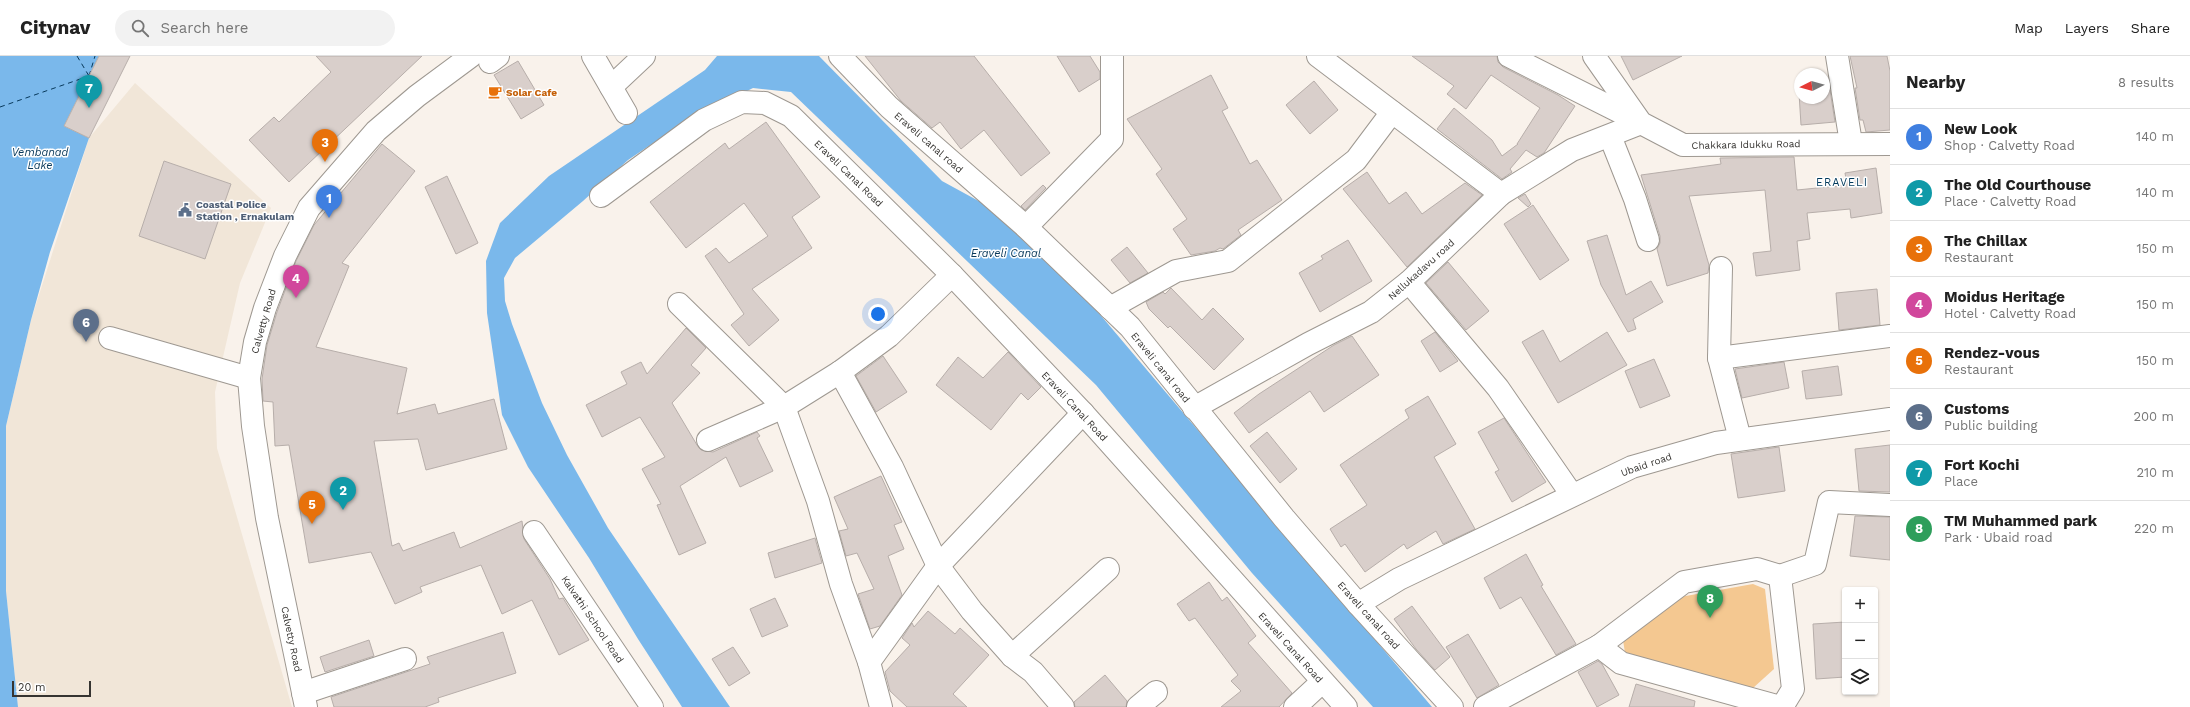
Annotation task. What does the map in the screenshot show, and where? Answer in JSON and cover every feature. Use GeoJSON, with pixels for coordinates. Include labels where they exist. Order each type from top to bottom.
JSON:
{"type":"FeatureCollection","features":[{"type":"Feature","properties":{"kind":"street"},"geometry":{"type":"LineString","coordinates":[[593,56],[626,113]]}},
{"type":"Feature","properties":{"kind":"street"},"geometry":{"type":"LineString","coordinates":[[611,87],[644,56]]}},
{"type":"Feature","properties":{"kind":"street","name":"Eraveli canal road"},"geometry":{"type":"LineString","coordinates":[[840,56],[889,107],[1026,227],[1130,327],[1284,518],[1358,604],[1452,707]]}},
{"type":"Feature","properties":{"kind":"street"},"geometry":{"type":"LineString","coordinates":[[1026,227],[1112,139],[1112,56]]}},
{"type":"Feature","properties":{"kind":"street"},"geometry":{"type":"LineString","coordinates":[[1318,56],[1501,194]]}},
{"type":"Feature","properties":{"kind":"street"},"geometry":{"type":"LineString","coordinates":[[1509,56],[1641,123]]}},
{"type":"Feature","properties":{"kind":"street","name":"Chakkara Idukku Road"},"geometry":{"type":"LineString","coordinates":[[1594,56],[1641,123],[1683,145],[1890,144]]}},
{"type":"Feature","properties":{"kind":"street"},"geometry":{"type":"LineString","coordinates":[[1837,56],[1851,143]]}},
{"type":"Feature","properties":{"kind":"street","name":"Calvetty Road"},"geometry":{"type":"LineString","coordinates":[[305,700],[267,518],[253,426],[249,378],[255,342],[265,308],[285,256],[309,208],[376,131],[417,96],[486,58]]}},
{"type":"Feature","properties":{"kind":"street","name":"Eraveli Canal Road"},"geometry":{"type":"LineString","coordinates":[[601,196],[704,120],[742,102],[765,103],[790,116],[952,275],[1083,413],[1322,682],[1346,707]]}},
{"type":"Feature","properties":{"kind":"street"},"geometry":{"type":"LineString","coordinates":[[1110,308],[1176,271],[1228,261],[1356,160],[1392,112]]}},
{"type":"Feature","properties":{"kind":"street","name":"Nellukadavu road"},"geometry":{"type":"LineString","coordinates":[[1194,408],[1308,344],[1371,312],[1410,282],[1501,194],[1572,150],[1641,123]]}},
{"type":"Feature","properties":{"kind":"street"},"geometry":{"type":"LineString","coordinates":[[1610,136],[1635,199],[1648,240]]}},
{"type":"Feature","properties":{"kind":"street"},"geometry":{"type":"LineString","coordinates":[[1721,268],[1719,358],[1740,439]]}},
{"type":"Feature","properties":{"kind":"street"},"geometry":{"type":"LineString","coordinates":[[708,440],[784,407],[840,372],[889,336],[952,275]]}},
{"type":"Feature","properties":{"kind":"street"},"geometry":{"type":"LineString","coordinates":[[1410,282],[1498,388],[1572,495]]}},
{"type":"Feature","properties":{"kind":"street"},"geometry":{"type":"LineString","coordinates":[[679,304],[784,407],[818,501],[841,584],[869,662],[881,707]]}},
{"type":"Feature","properties":{"kind":"street"},"geometry":{"type":"LineString","coordinates":[[1719,358],[1890,336]]}},
{"type":"Feature","properties":{"kind":"street"},"geometry":{"type":"LineString","coordinates":[[110,338],[249,378]]}},
{"type":"Feature","properties":{"kind":"street"},"geometry":{"type":"LineString","coordinates":[[840,372],[892,467],[938,566],[972,611],[1012,656],[1033,672],[1063,707]]}},
{"type":"Feature","properties":{"kind":"street"},"geometry":{"type":"LineString","coordinates":[[869,662],[938,566],[1083,413]]}},
{"type":"Feature","properties":{"kind":"street","name":"Ubaid road"},"geometry":{"type":"LineString","coordinates":[[1358,604],[1399,579],[1632,467],[1716,443],[1890,420]]}},
{"type":"Feature","properties":{"kind":"street"},"geometry":{"type":"LineString","coordinates":[[1486,707],[1600,646],[1684,582],[1757,569],[1780,576],[1815,564],[1829,502],[1890,505]]}},
{"type":"Feature","properties":{"kind":"street","name":"Kalvathi School Road"},"geometry":{"type":"LineString","coordinates":[[534,532],[652,707]]}},
{"type":"Feature","properties":{"kind":"street"},"geometry":{"type":"LineString","coordinates":[[1012,656],[1108,569]]}},
{"type":"Feature","properties":{"kind":"street"},"geometry":{"type":"LineString","coordinates":[[1600,646],[1621,663],[1781,707],[1793,689],[1780,576]]}},
{"type":"Feature","properties":{"kind":"street"},"geometry":{"type":"LineString","coordinates":[[305,700],[405,659]]}},
{"type":"Feature","properties":{"kind":"street"},"geometry":{"type":"LineString","coordinates":[[1295,707],[1322,682]]}},
{"type":"Feature","properties":{"kind":"street"},"geometry":{"type":"LineString","coordinates":[[1138,707],[1156,692]]}},
{"type":"Feature","properties":{"kind":"shaded area"},"geometry":{"type":"Polygon","coordinates":[[[135,83],[271,208],[240,283],[215,392],[217,448],[292,707],[18,707],[6,591],[6,426],[31,320],[89,138],[135,83]]]}},
{"type":"Feature","properties":{"kind":"shaded area"},"geometry":{"type":"Polygon","coordinates":[[[1753,584],[1765,589],[1774,669],[1753,688],[1625,653],[1623,640],[1680,597],[1753,584]]]}},
{"type":"Feature","properties":{"kind":"water","name":"Vembanad Lake"},"geometry":{"type":"Polygon","coordinates":[[[0,56],[99,56],[64,126],[89,138],[50,252],[31,320],[6,426],[6,591],[18,707],[0,707],[0,56]]]}},
{"type":"Feature","properties":{"kind":"water","name":"Eraveli Canal"},"geometry":{"type":"Polygon","coordinates":[[[717,56],[819,56],[942,181],[1026,227],[1432,707],[1373,707],[1252,573],[1096,385],[791,92],[753,88],[683,123],[628,160],[583,201],[515,258],[504,278],[505,301],[512,324],[542,403],[567,455],[608,528],[730,707],[682,707],[638,639],[589,558],[528,467],[502,415],[487,313],[486,261],[500,223],[549,176],[705,70],[717,56]]]}},
{"type":"Feature","properties":{"kind":"building"},"geometry":{"type":"Polygon","coordinates":[[[99,56],[130,56],[89,138],[64,126],[99,56]]]}},
{"type":"Feature","properties":{"kind":"building"},"geometry":{"type":"Polygon","coordinates":[[[316,56],[422,56],[289,182],[249,140],[274,117],[279,122],[331,72],[316,56]]]}},
{"type":"Feature","properties":{"kind":"building"},"geometry":{"type":"Polygon","coordinates":[[[865,56],[974,56],[1050,153],[1021,176],[984,130],[961,149],[940,122],[932,128],[901,101],[865,56]]]}},
{"type":"Feature","properties":{"kind":"building"},"geometry":{"type":"Polygon","coordinates":[[[1057,56],[1090,56],[1100,72],[1100,79],[1079,92],[1057,56]]]}},
{"type":"Feature","properties":{"kind":"building"},"geometry":{"type":"Polygon","coordinates":[[[1412,56],[1497,56],[1498,62],[1503,67],[1558,95],[1575,106],[1544,153],[1537,157],[1526,150],[1510,169],[1512,172],[1502,179],[1437,129],[1454,108],[1492,140],[1502,156],[1518,144],[1540,108],[1491,75],[1466,109],[1447,94],[1454,86],[1412,56]]]}},
{"type":"Feature","properties":{"kind":"building"},"geometry":{"type":"Polygon","coordinates":[[[1621,56],[1682,56],[1633,80],[1621,56]]]}},
{"type":"Feature","properties":{"kind":"building"},"geometry":{"type":"Polygon","coordinates":[[[1850,56],[1887,56],[1890,71],[1890,130],[1866,132],[1863,120],[1860,120],[1855,88],[1857,88],[1850,56]]]}},
{"type":"Feature","properties":{"kind":"building"},"geometry":{"type":"Polygon","coordinates":[[[518,61],[544,105],[521,119],[494,75],[518,61]]]}},
{"type":"Feature","properties":{"kind":"building"},"geometry":{"type":"Polygon","coordinates":[[[1211,75],[1228,108],[1222,111],[1250,164],[1257,160],[1282,200],[1238,230],[1241,235],[1223,249],[1220,248],[1215,251],[1191,255],[1173,229],[1187,219],[1156,174],[1162,169],[1127,119],[1211,75]]]}},
{"type":"Feature","properties":{"kind":"building"},"geometry":{"type":"Polygon","coordinates":[[[1314,81],[1338,110],[1310,134],[1286,105],[1314,81]]]}},
{"type":"Feature","properties":{"kind":"building"},"geometry":{"type":"Polygon","coordinates":[[[1830,90],[1835,122],[1801,125],[1800,104],[1830,104],[1830,90]]]}},
{"type":"Feature","properties":{"kind":"building"},"geometry":{"type":"Polygon","coordinates":[[[766,122],[820,197],[792,217],[812,248],[752,289],[779,320],[749,346],[731,325],[744,314],[705,256],[716,248],[729,263],[768,236],[744,203],[686,248],[650,202],[725,143],[729,149],[766,122]]]}},
{"type":"Feature","properties":{"kind":"building"},"geometry":{"type":"Polygon","coordinates":[[[382,144],[415,171],[342,263],[349,266],[316,347],[407,368],[397,414],[435,404],[438,414],[494,399],[507,449],[426,470],[418,439],[374,441],[392,546],[399,543],[403,551],[454,532],[460,548],[522,521],[524,539],[550,579],[559,599],[563,598],[589,640],[559,655],[532,600],[502,614],[481,565],[420,587],[422,592],[395,604],[371,552],[309,563],[289,445],[275,446],[273,402],[263,401],[262,379],[267,345],[277,312],[296,261],[314,225],[382,144]]]}},
{"type":"Feature","properties":{"kind":"building"},"geometry":{"type":"Polygon","coordinates":[[[1794,157],[1797,190],[1847,185],[1845,173],[1876,168],[1882,213],[1851,218],[1850,209],[1807,213],[1810,239],[1797,241],[1800,270],[1756,276],[1753,253],[1771,251],[1765,190],[1689,196],[1709,265],[1708,273],[1667,286],[1657,249],[1660,243],[1660,236],[1641,175],[1721,164],[1720,158],[1794,157]]]}},
{"type":"Feature","properties":{"kind":"building","name":"Coastal Police Station , Ernakulam"},"geometry":{"type":"Polygon","coordinates":[[[164,161],[231,184],[205,259],[139,236],[164,161]]]}},
{"type":"Feature","properties":{"kind":"building"},"geometry":{"type":"Polygon","coordinates":[[[1367,172],[1389,204],[1406,192],[1422,214],[1465,183],[1482,195],[1407,267],[1343,189],[1367,172]]]}},
{"type":"Feature","properties":{"kind":"building"},"geometry":{"type":"Polygon","coordinates":[[[447,176],[478,243],[456,254],[425,187],[447,176]]]}},
{"type":"Feature","properties":{"kind":"building"},"geometry":{"type":"Polygon","coordinates":[[[1043,185],[1046,188],[1025,210],[1021,206],[1043,185]]]}},
{"type":"Feature","properties":{"kind":"building"},"geometry":{"type":"Polygon","coordinates":[[[1525,194],[1531,204],[1528,207],[1518,198],[1525,194]]]}},
{"type":"Feature","properties":{"kind":"building"},"geometry":{"type":"Polygon","coordinates":[[[1533,205],[1569,260],[1540,280],[1504,224],[1533,205]]]}},
{"type":"Feature","properties":{"kind":"building"},"geometry":{"type":"Polygon","coordinates":[[[1607,235],[1626,295],[1651,281],[1663,302],[1633,319],[1636,329],[1628,332],[1601,285],[1587,241],[1607,235]]]}},
{"type":"Feature","properties":{"kind":"building"},"geometry":{"type":"Polygon","coordinates":[[[1348,240],[1372,281],[1320,312],[1299,273],[1323,259],[1321,256],[1348,240]]]}},
{"type":"Feature","properties":{"kind":"building"},"geometry":{"type":"Polygon","coordinates":[[[1127,247],[1148,273],[1130,283],[1111,260],[1127,247]]]}},
{"type":"Feature","properties":{"kind":"building"},"geometry":{"type":"Polygon","coordinates":[[[1448,262],[1489,311],[1466,330],[1426,283],[1448,262]]]}},
{"type":"Feature","properties":{"kind":"building"},"geometry":{"type":"Polygon","coordinates":[[[1171,288],[1202,320],[1213,308],[1244,339],[1214,370],[1170,326],[1168,328],[1149,309],[1146,302],[1163,292],[1165,294],[1171,288]]]}},
{"type":"Feature","properties":{"kind":"building"},"geometry":{"type":"Polygon","coordinates":[[[1877,289],[1880,325],[1839,330],[1836,293],[1877,289]]]}},
{"type":"Feature","properties":{"kind":"building"},"geometry":{"type":"Polygon","coordinates":[[[686,328],[706,348],[691,365],[700,373],[672,403],[697,445],[701,450],[713,452],[757,432],[760,436],[757,438],[773,471],[740,487],[726,457],[680,486],[706,543],[679,555],[657,505],[661,504],[642,469],[665,457],[640,417],[602,437],[586,405],[627,384],[621,372],[641,362],[647,374],[686,328]]]}},
{"type":"Feature","properties":{"kind":"building"},"geometry":{"type":"Polygon","coordinates":[[[1543,330],[1560,362],[1607,332],[1627,365],[1558,403],[1522,342],[1543,330]]]}},
{"type":"Feature","properties":{"kind":"building"},"geometry":{"type":"Polygon","coordinates":[[[1435,332],[1458,361],[1440,372],[1421,341],[1435,332]]]}},
{"type":"Feature","properties":{"kind":"building"},"geometry":{"type":"Polygon","coordinates":[[[1352,336],[1379,375],[1324,412],[1310,391],[1249,433],[1234,413],[1259,394],[1334,345],[1352,336]]]}},
{"type":"Feature","properties":{"kind":"building"},"geometry":{"type":"Polygon","coordinates":[[[1008,352],[1041,387],[1028,400],[1021,393],[991,430],[936,385],[958,357],[983,378],[1008,352]]]}},
{"type":"Feature","properties":{"kind":"building"},"geometry":{"type":"Polygon","coordinates":[[[883,356],[907,392],[876,412],[856,376],[883,356]]]}},
{"type":"Feature","properties":{"kind":"building"},"geometry":{"type":"Polygon","coordinates":[[[1654,359],[1670,396],[1640,408],[1625,371],[1654,359]]]}},
{"type":"Feature","properties":{"kind":"building"},"geometry":{"type":"Polygon","coordinates":[[[1784,362],[1789,388],[1742,398],[1735,369],[1784,362]]]}},
{"type":"Feature","properties":{"kind":"building"},"geometry":{"type":"Polygon","coordinates":[[[1838,366],[1842,395],[1806,399],[1802,371],[1838,366]]]}},
{"type":"Feature","properties":{"kind":"building"},"geometry":{"type":"Polygon","coordinates":[[[1428,396],[1456,444],[1434,457],[1475,529],[1443,544],[1436,531],[1407,549],[1404,544],[1365,572],[1345,544],[1341,547],[1330,529],[1367,505],[1340,465],[1409,418],[1405,410],[1428,396]]]}},
{"type":"Feature","properties":{"kind":"building"},"geometry":{"type":"Polygon","coordinates":[[[1504,418],[1546,482],[1512,502],[1495,472],[1499,470],[1478,432],[1504,418]]]}},
{"type":"Feature","properties":{"kind":"building"},"geometry":{"type":"Polygon","coordinates":[[[1267,432],[1297,469],[1280,483],[1250,446],[1267,432]]]}},
{"type":"Feature","properties":{"kind":"building"},"geometry":{"type":"Polygon","coordinates":[[[1890,445],[1890,492],[1859,491],[1855,449],[1890,445]]]}},
{"type":"Feature","properties":{"kind":"building"},"geometry":{"type":"Polygon","coordinates":[[[1779,447],[1785,491],[1738,498],[1731,454],[1779,447]]]}},
{"type":"Feature","properties":{"kind":"building"},"geometry":{"type":"Polygon","coordinates":[[[881,476],[902,522],[894,525],[904,549],[888,556],[902,595],[880,626],[870,629],[858,594],[874,589],[857,553],[846,556],[839,531],[848,529],[834,497],[881,476]]]}},
{"type":"Feature","properties":{"kind":"building"},"geometry":{"type":"Polygon","coordinates":[[[1855,516],[1890,517],[1890,560],[1850,556],[1855,516]]]}},
{"type":"Feature","properties":{"kind":"building"},"geometry":{"type":"Polygon","coordinates":[[[815,538],[822,563],[775,578],[768,553],[815,538]]]}},
{"type":"Feature","properties":{"kind":"building"},"geometry":{"type":"Polygon","coordinates":[[[1526,554],[1543,585],[1541,586],[1576,644],[1556,655],[1521,597],[1500,609],[1484,578],[1526,554]]]}},
{"type":"Feature","properties":{"kind":"building"},"geometry":{"type":"Polygon","coordinates":[[[1209,582],[1222,601],[1227,597],[1256,636],[1248,643],[1292,693],[1279,707],[1221,707],[1241,691],[1231,681],[1238,675],[1195,618],[1189,621],[1177,604],[1209,582]]]}},
{"type":"Feature","properties":{"kind":"building"},"geometry":{"type":"Polygon","coordinates":[[[775,598],[788,626],[762,637],[750,609],[775,598]]]}},
{"type":"Feature","properties":{"kind":"building"},"geometry":{"type":"Polygon","coordinates":[[[1412,606],[1450,657],[1435,670],[1416,649],[1394,619],[1412,606]]]}},
{"type":"Feature","properties":{"kind":"building"},"geometry":{"type":"Polygon","coordinates":[[[928,611],[955,634],[960,628],[989,655],[953,694],[967,707],[907,707],[890,691],[885,672],[910,645],[902,638],[912,623],[914,627],[928,611]]]}},
{"type":"Feature","properties":{"kind":"building"},"geometry":{"type":"Polygon","coordinates":[[[1842,622],[1842,677],[1816,679],[1813,624],[1842,622]]]}},
{"type":"Feature","properties":{"kind":"building"},"geometry":{"type":"Polygon","coordinates":[[[503,632],[516,673],[438,698],[439,702],[425,707],[334,707],[331,697],[430,664],[427,657],[503,632]]]}},
{"type":"Feature","properties":{"kind":"building"},"geometry":{"type":"Polygon","coordinates":[[[1468,634],[1499,685],[1477,698],[1446,647],[1468,634]]]}},
{"type":"Feature","properties":{"kind":"building"},"geometry":{"type":"Polygon","coordinates":[[[369,640],[374,656],[325,672],[320,657],[369,640]]]}},
{"type":"Feature","properties":{"kind":"building"},"geometry":{"type":"Polygon","coordinates":[[[733,647],[750,673],[729,686],[712,659],[733,647]]]}},
{"type":"Feature","properties":{"kind":"building"},"geometry":{"type":"Polygon","coordinates":[[[1598,661],[1602,664],[1619,695],[1597,707],[1578,672],[1598,661]]]}},
{"type":"Feature","properties":{"kind":"building"},"geometry":{"type":"Polygon","coordinates":[[[1105,675],[1127,701],[1126,707],[1075,707],[1074,702],[1105,675]]]}},
{"type":"Feature","properties":{"kind":"building"},"geometry":{"type":"Polygon","coordinates":[[[1636,684],[1695,701],[1694,707],[1629,707],[1636,684]]]}},
{"type":"Feature","properties":{"kind":"ferry route"},"geometry":{"type":"LineString","coordinates":[[77,56],[89,76]]}},
{"type":"Feature","properties":{"kind":"ferry route"},"geometry":{"type":"LineString","coordinates":[[89,76],[95,56]]}},
{"type":"Feature","properties":{"kind":"ferry route"},"geometry":{"type":"LineString","coordinates":[[0,107],[89,76]]}},
{"type":"Feature","properties":{"kind":"place","name":"Solar Cafe"},"geometry":{"type":"Point","coordinates":[495,92]}},
{"type":"Feature","properties":{"kind":"place","name":"Fort Kochi"},"geometry":{"type":"Point","coordinates":[89,108]}},
{"type":"Feature","properties":{"kind":"place","name":"The Chillax"},"geometry":{"type":"Point","coordinates":[325,162]}},
{"type":"Feature","properties":{"kind":"place","name":"Coastal Police Station , Ernakulam"},"geometry":{"type":"Point","coordinates":[185,210]}},
{"type":"Feature","properties":{"kind":"place","name":"New Look"},"geometry":{"type":"Point","coordinates":[329,218]}},
{"type":"Feature","properties":{"kind":"place","name":"Moidus Heritage"},"geometry":{"type":"Point","coordinates":[296,298]}},
{"type":"Feature","properties":{"kind":"place","name":"Customs"},"geometry":{"type":"Point","coordinates":[86,342]}},
{"type":"Feature","properties":{"kind":"place","name":"The Old Courthouse"},"geometry":{"type":"Point","coordinates":[343,510]}},
{"type":"Feature","properties":{"kind":"place","name":"Rendez-vous"},"geometry":{"type":"Point","coordinates":[312,524]}},
{"type":"Feature","properties":{"kind":"place","name":"TM Muhammed park"},"geometry":{"type":"Point","coordinates":[1710,618]}},
{"type":"Feature","properties":{"kind":"district","name":"ERAVELI"},"geometry":{"type":"Point","coordinates":[1842,182]}}]}
